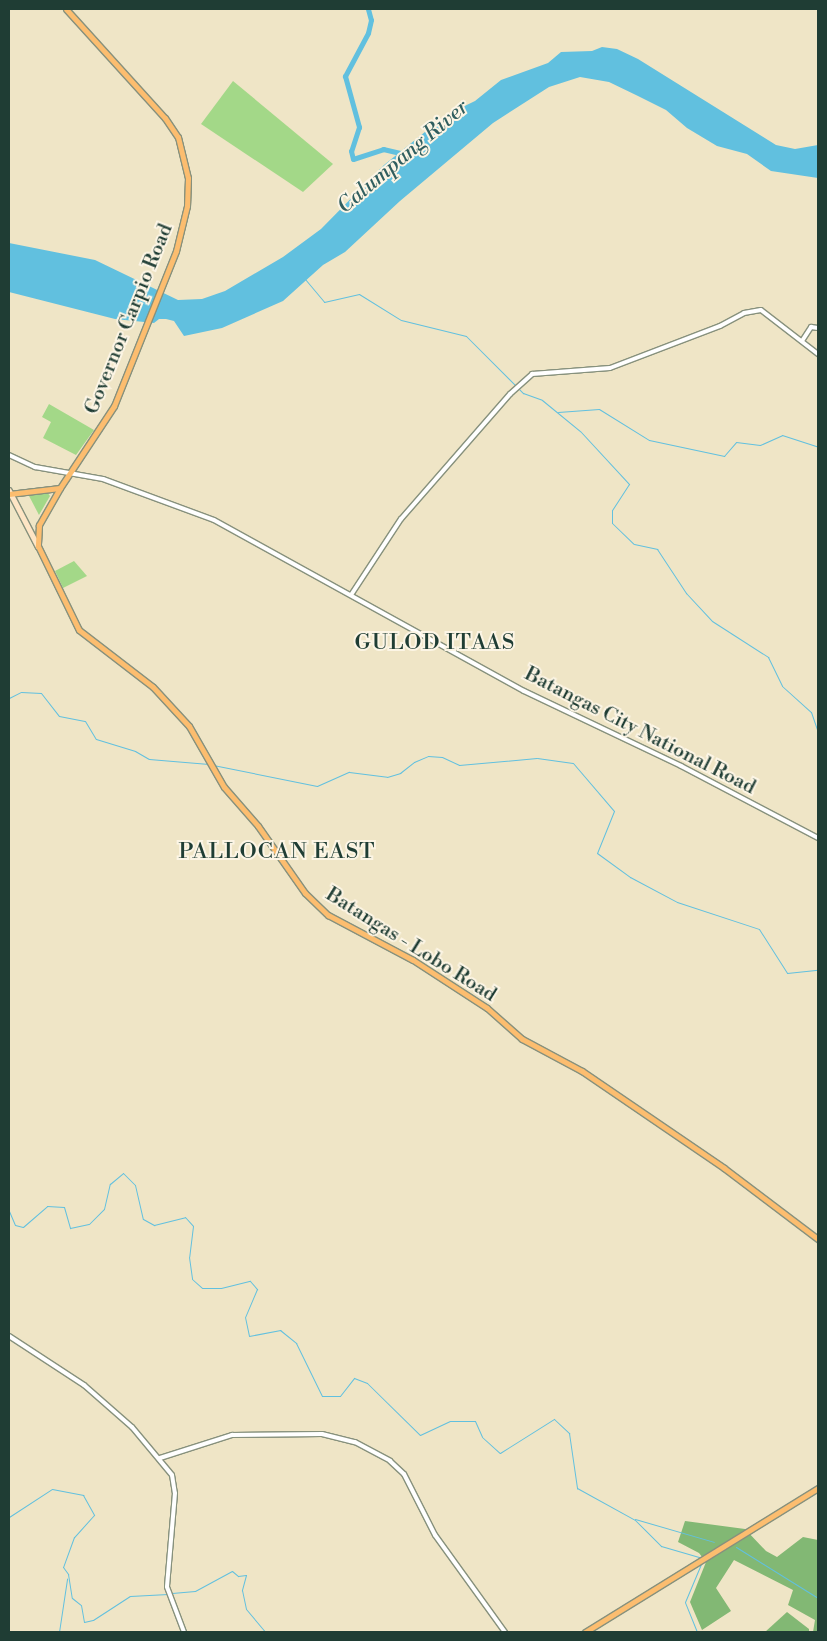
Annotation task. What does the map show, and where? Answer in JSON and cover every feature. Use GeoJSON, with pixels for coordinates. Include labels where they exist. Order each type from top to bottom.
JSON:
{"type":"FeatureCollection","features":[{"type":"Feature","properties":{"kind":"main road","name":"Governor Carpio Road"},"geometry":{"type":"LineString","coordinates":[[38,546],[40,520],[110,414],[178,247],[187,206],[188,178],[183,152],[161,112],[66,9]]}},
{"type":"Feature","properties":{"kind":"main road"},"geometry":{"type":"LineString","coordinates":[[38,546],[9,492],[60,488]]}},
{"type":"Feature","properties":{"kind":"main road","name":"Batangas - Lobo Road"},"geometry":{"type":"LineString","coordinates":[[38,546],[82,634],[160,694],[193,731],[211,768],[258,826],[301,888],[328,915],[415,961],[486,1008],[522,1039],[582,1071],[730,1173],[818,1239]]}},
{"type":"Feature","properties":{"kind":"main road"},"geometry":{"type":"LineString","coordinates":[[585,1632],[706,1555],[818,1488]]}},
{"type":"Feature","properties":{"kind":"street"},"geometry":{"type":"LineString","coordinates":[[351,595],[401,519],[517,388],[538,372],[610,368],[720,326],[744,313],[760,310],[818,354]]}},
{"type":"Feature","properties":{"kind":"street"},"geometry":{"type":"LineString","coordinates":[[802,341],[810,328],[818,328]]}},
{"type":"Feature","properties":{"kind":"street","name":"Batangas City National Road"},"geometry":{"type":"LineString","coordinates":[[9,455],[35,467],[103,478],[214,520],[524,691],[682,766],[818,838]]}},
{"type":"Feature","properties":{"kind":"street"},"geometry":{"type":"LineString","coordinates":[[9,1336],[74,1378],[132,1427],[160,1458],[175,1484],[167,1576],[169,1593],[184,1632]]}},
{"type":"Feature","properties":{"kind":"street"},"geometry":{"type":"LineString","coordinates":[[160,1458],[232,1435],[322,1434],[355,1442],[390,1461],[404,1474],[437,1537],[505,1632]]}},
{"type":"Feature","properties":{"kind":"green space"},"geometry":{"type":"Polygon","coordinates":[[[233,81],[333,164],[303,192],[201,124],[233,81]]]}},
{"type":"Feature","properties":{"kind":"green space"},"geometry":{"type":"Polygon","coordinates":[[[49,404],[94,430],[76,455],[43,438],[51,422],[42,417],[49,404]]]}},
{"type":"Feature","properties":{"kind":"green space"},"geometry":{"type":"Polygon","coordinates":[[[47,492],[50,496],[39,515],[28,494],[47,492]]]}},
{"type":"Feature","properties":{"kind":"green space"},"geometry":{"type":"Polygon","coordinates":[[[74,561],[87,576],[63,588],[55,571],[74,561]]]}},
{"type":"Feature","properties":{"kind":"green space"},"geometry":{"type":"Polygon","coordinates":[[[685,1521],[745,1529],[766,1551],[777,1557],[803,1537],[818,1540],[818,1632],[813,1632],[815,1620],[788,1605],[793,1590],[734,1560],[716,1588],[731,1611],[702,1630],[690,1602],[706,1562],[699,1553],[678,1542],[685,1521]]]}},
{"type":"Feature","properties":{"kind":"green space"},"geometry":{"type":"Polygon","coordinates":[[[787,1612],[809,1629],[809,1632],[765,1632],[787,1612]]]}},
{"type":"Feature","properties":{"kind":"water","name":"Calumpang River"},"geometry":{"type":"Polygon","coordinates":[[[602,47],[617,49],[638,59],[776,145],[795,149],[818,145],[818,178],[771,171],[747,154],[717,146],[687,128],[666,110],[638,96],[609,82],[580,77],[549,87],[493,123],[400,201],[345,252],[323,265],[283,301],[222,328],[184,336],[174,321],[159,319],[154,323],[115,319],[9,292],[9,243],[95,260],[178,300],[202,299],[225,291],[283,257],[321,229],[384,165],[446,115],[475,101],[501,80],[548,63],[561,52],[592,51],[602,47]]]}},
{"type":"Feature","properties":{"kind":"waterway","name":"Calumpang River"},"geometry":{"type":"LineString","coordinates":[[368,9],[371,20],[368,33],[345,76],[359,127],[351,151],[353,159],[383,149],[404,154]]}},
{"type":"Feature","properties":{"kind":"waterway"},"geometry":{"type":"LineString","coordinates":[[305,279],[324,302],[359,294],[401,320],[466,336],[523,393],[542,400],[581,432],[629,484],[612,510],[612,523],[634,544],[657,549],[686,593],[712,621],[768,657],[782,686],[811,712],[818,732]]}},
{"type":"Feature","properties":{"kind":"waterway"},"geometry":{"type":"LineString","coordinates":[[558,412],[599,409],[649,440],[724,456],[736,442],[760,445],[782,435],[818,447]]}},
{"type":"Feature","properties":{"kind":"waterway"},"geometry":{"type":"LineString","coordinates":[[9,698],[21,692],[41,693],[59,716],[85,721],[96,739],[135,751],[149,759],[209,764]]}},
{"type":"Feature","properties":{"kind":"waterway"},"geometry":{"type":"LineString","coordinates":[[213,765],[317,786],[349,772],[387,777],[400,773],[414,762],[428,756],[442,757],[459,765],[537,758],[573,763],[614,811],[597,853],[630,877],[677,902],[759,929],[787,973],[818,970]]}},
{"type":"Feature","properties":{"kind":"waterway"},"geometry":{"type":"LineString","coordinates":[[9,1211],[15,1225],[23,1227],[47,1206],[64,1207],[70,1228],[89,1224],[104,1209],[110,1184],[123,1173],[135,1185],[143,1219],[154,1225],[185,1217],[193,1226],[189,1257],[192,1279],[202,1288],[221,1288],[250,1281],[257,1289],[245,1317],[249,1336],[280,1330],[296,1343],[322,1396],[340,1396],[354,1378],[367,1383],[420,1435],[450,1421],[475,1421],[482,1437],[500,1453],[554,1419],[569,1433],[577,1488],[635,1520],[661,1546],[702,1558]]}},
{"type":"Feature","properties":{"kind":"waterway"},"geometry":{"type":"LineString","coordinates":[[9,1517],[52,1489],[83,1495],[94,1515],[74,1537],[63,1567],[68,1574],[72,1598],[81,1605],[84,1622],[93,1620],[130,1596],[168,1594]]}},
{"type":"Feature","properties":{"kind":"waterway"},"geometry":{"type":"LineString","coordinates":[[635,1519],[714,1542]]}},
{"type":"Feature","properties":{"kind":"waterway"},"geometry":{"type":"LineString","coordinates":[[736,1547],[818,1598]]}},
{"type":"Feature","properties":{"kind":"waterway"},"geometry":{"type":"LineString","coordinates":[[697,1632],[685,1602],[701,1564]]}},
{"type":"Feature","properties":{"kind":"waterway"},"geometry":{"type":"LineString","coordinates":[[172,1593],[195,1591],[232,1571],[238,1576],[246,1575],[242,1590],[246,1609],[265,1632]]}},
{"type":"Feature","properties":{"kind":"waterway"},"geometry":{"type":"LineString","coordinates":[[59,1632],[67,1579]]}},
{"type":"Feature","properties":{"kind":"district","name":"GULOD ITAAS"},"geometry":{"type":"Point","coordinates":[435,643]}},
{"type":"Feature","properties":{"kind":"district","name":"PALLOCAN EAST"},"geometry":{"type":"Point","coordinates":[277,852]}}]}
